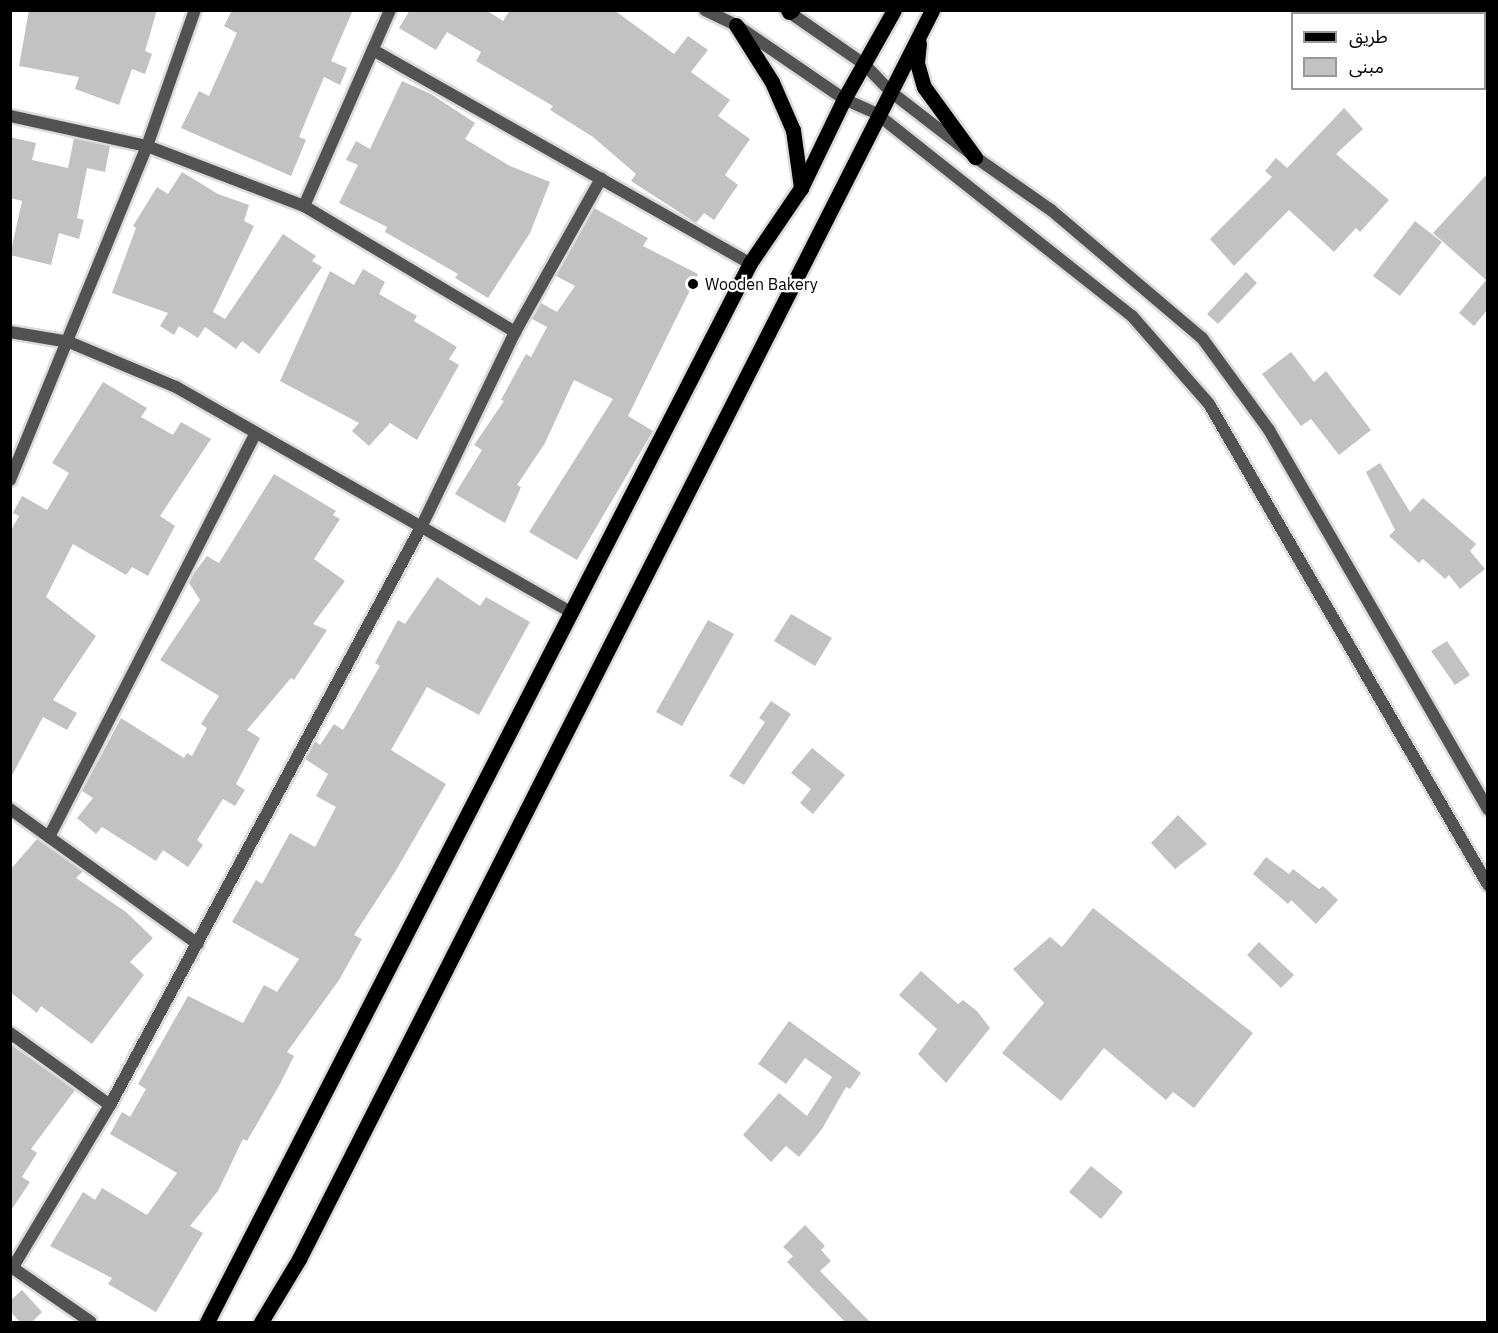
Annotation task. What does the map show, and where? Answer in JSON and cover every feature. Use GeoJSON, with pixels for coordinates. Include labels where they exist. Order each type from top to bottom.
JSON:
{"type":"FeatureCollection","features":[{"type":"Feature","properties":{"kind":"main road"},"geometry":{"type":"LineString","coordinates":[[207,1323],[750,263],[801,188],[844,99],[894,10]]}},
{"type":"Feature","properties":{"kind":"main road"},"geometry":{"type":"LineString","coordinates":[[261,1323],[299,1260],[877,114],[891,92],[932,10]]}},
{"type":"Feature","properties":{"kind":"main road"},"geometry":{"type":"LineString","coordinates":[[736,25],[772,82],[793,130],[801,188]]}},
{"type":"Feature","properties":{"kind":"main road"},"geometry":{"type":"LineString","coordinates":[[920,34],[917,63],[924,87],[975,157]]}},
{"type":"Feature","properties":{"kind":"street"},"geometry":{"type":"LineString","coordinates":[[10,480],[69,342],[147,146],[195,10]]}},
{"type":"Feature","properties":{"kind":"street"},"geometry":{"type":"LineString","coordinates":[[304,206],[390,10]]}},
{"type":"Feature","properties":{"kind":"street"},"geometry":{"type":"LineString","coordinates":[[705,10],[736,25],[844,99],[877,114],[1132,316],[1209,404],[1488,885]]}},
{"type":"Feature","properties":{"kind":"street"},"geometry":{"type":"LineString","coordinates":[[789,11],[864,64],[891,92],[975,157],[1052,210],[1202,338],[1269,430],[1488,809]]}},
{"type":"Feature","properties":{"kind":"street"},"geometry":{"type":"LineString","coordinates":[[373,50],[750,263]]}},
{"type":"Feature","properties":{"kind":"street"},"geometry":{"type":"LineString","coordinates":[[10,116],[147,146],[304,206],[515,332]]}},
{"type":"Feature","properties":{"kind":"street"},"geometry":{"type":"LineString","coordinates":[[92,1323],[12,1267],[110,1105],[198,944],[421,526],[515,332],[601,179]]}},
{"type":"Feature","properties":{"kind":"street"},"geometry":{"type":"LineString","coordinates":[[10,332],[69,342],[176,387],[571,612]]}},
{"type":"Feature","properties":{"kind":"street"},"geometry":{"type":"LineString","coordinates":[[49,837],[256,433]]}},
{"type":"Feature","properties":{"kind":"street"},"geometry":{"type":"LineString","coordinates":[[10,809],[198,944]]}},
{"type":"Feature","properties":{"kind":"street"},"geometry":{"type":"LineString","coordinates":[[10,1034],[110,1105]]}},
{"type":"Feature","properties":{"kind":"building"},"geometry":{"type":"Polygon","coordinates":[[[29,10],[157,10],[145,51],[152,54],[145,74],[132,69],[119,105],[75,89],[79,77],[19,66],[29,10]]]}},
{"type":"Feature","properties":{"kind":"building"},"geometry":{"type":"Polygon","coordinates":[[[232,10],[353,10],[331,61],[347,68],[340,85],[324,77],[299,137],[306,140],[291,176],[181,128],[199,91],[209,96],[237,33],[224,26],[232,10]]]}},
{"type":"Feature","properties":{"kind":"building"},"geometry":{"type":"Polygon","coordinates":[[[410,10],[486,10],[503,21],[510,10],[614,10],[674,54],[688,36],[708,50],[691,72],[730,100],[718,116],[750,139],[725,175],[738,185],[714,220],[704,213],[696,223],[631,181],[636,174],[593,137],[550,110],[553,106],[476,61],[481,52],[447,32],[436,50],[399,28],[410,10]]]}},
{"type":"Feature","properties":{"kind":"building"},"geometry":{"type":"Polygon","coordinates":[[[402,81],[431,94],[475,123],[465,139],[510,166],[550,182],[530,233],[488,298],[455,278],[458,274],[385,232],[387,227],[339,203],[358,165],[346,160],[356,141],[370,149],[402,81]]]}},
{"type":"Feature","properties":{"kind":"building"},"geometry":{"type":"Polygon","coordinates":[[[1344,108],[1363,129],[1336,154],[1389,200],[1360,232],[1356,228],[1334,252],[1289,210],[1234,266],[1210,239],[1272,177],[1265,171],[1276,158],[1287,168],[1344,108]]]}},
{"type":"Feature","properties":{"kind":"building"},"geometry":{"type":"Polygon","coordinates":[[[10,137],[36,143],[32,160],[68,168],[74,138],[110,146],[105,172],[87,168],[77,218],[84,220],[79,239],[59,233],[51,265],[10,255],[22,201],[10,198],[10,137]]]}},
{"type":"Feature","properties":{"kind":"building"},"geometry":{"type":"Polygon","coordinates":[[[182,172],[218,194],[249,205],[244,221],[254,226],[213,312],[225,319],[283,234],[316,256],[312,261],[322,267],[259,354],[242,341],[236,349],[205,327],[198,338],[179,326],[174,335],[160,326],[168,313],[112,293],[136,228],[133,226],[157,187],[168,194],[182,172]]]}},
{"type":"Feature","properties":{"kind":"building"},"geometry":{"type":"Polygon","coordinates":[[[1488,173],[1488,309],[1474,326],[1459,313],[1486,280],[1433,233],[1488,173]]]}},
{"type":"Feature","properties":{"kind":"building"},"geometry":{"type":"Polygon","coordinates":[[[594,208],[648,238],[643,246],[698,274],[628,416],[653,431],[577,560],[529,532],[613,399],[574,380],[545,443],[517,485],[521,487],[505,523],[455,494],[482,450],[474,445],[504,401],[501,400],[526,354],[531,357],[547,327],[532,319],[541,303],[557,312],[575,286],[556,276],[594,208]]]}},
{"type":"Feature","properties":{"kind":"building"},"geometry":{"type":"Polygon","coordinates":[[[1415,221],[1442,242],[1400,296],[1373,276],[1415,221]]]}},
{"type":"Feature","properties":{"kind":"building"},"geometry":{"type":"Polygon","coordinates":[[[363,269],[385,282],[379,294],[417,316],[414,321],[457,347],[449,359],[459,365],[417,440],[390,423],[369,446],[352,431],[359,423],[280,381],[330,271],[354,285],[363,269]]]}},
{"type":"Feature","properties":{"kind":"building"},"geometry":{"type":"Polygon","coordinates":[[[1246,272],[1257,283],[1218,324],[1207,314],[1246,272]]]}},
{"type":"Feature","properties":{"kind":"building"},"geometry":{"type":"Polygon","coordinates":[[[1291,352],[1314,382],[1326,371],[1371,430],[1339,455],[1311,419],[1301,426],[1262,374],[1291,352]]]}},
{"type":"Feature","properties":{"kind":"building"},"geometry":{"type":"Polygon","coordinates":[[[103,382],[147,408],[141,417],[173,435],[181,422],[211,439],[160,516],[175,526],[148,576],[132,567],[126,575],[73,544],[46,597],[96,636],[53,700],[77,713],[67,730],[43,717],[10,779],[10,532],[19,516],[13,513],[22,496],[47,510],[69,473],[52,463],[103,382]]]}},
{"type":"Feature","properties":{"kind":"building"},"geometry":{"type":"Polygon","coordinates":[[[1380,463],[1410,512],[1423,498],[1476,544],[1470,551],[1485,569],[1460,589],[1449,575],[1445,579],[1423,559],[1419,563],[1389,536],[1395,530],[1366,472],[1380,463]]]}},
{"type":"Feature","properties":{"kind":"building"},"geometry":{"type":"Polygon","coordinates":[[[274,474],[336,511],[333,515],[340,519],[314,559],[345,581],[313,624],[327,630],[294,680],[291,678],[247,730],[260,738],[236,784],[245,790],[235,806],[223,799],[197,840],[203,845],[188,867],[163,850],[156,861],[102,827],[96,834],[77,818],[93,798],[82,791],[121,718],[184,758],[187,753],[192,756],[207,728],[201,724],[219,696],[160,660],[200,600],[189,583],[194,573],[207,556],[219,563],[274,474]]]}},
{"type":"Feature","properties":{"kind":"building"},"geometry":{"type":"Polygon","coordinates":[[[437,577],[480,606],[486,597],[530,622],[479,715],[427,687],[391,750],[446,784],[395,872],[354,935],[362,939],[339,980],[287,1052],[294,1056],[247,1141],[243,1139],[218,1191],[190,1226],[203,1233],[156,1312],[108,1284],[112,1278],[50,1246],[83,1192],[95,1200],[102,1188],[147,1215],[177,1173],[110,1134],[122,1112],[130,1117],[146,1089],[138,1084],[188,996],[243,1023],[264,985],[277,992],[299,959],[232,922],[256,880],[262,884],[290,833],[315,847],[336,807],[316,796],[328,774],[305,759],[315,741],[320,745],[334,724],[343,730],[380,666],[375,663],[398,620],[405,624],[437,577]]]}},
{"type":"Feature","properties":{"kind":"building"},"geometry":{"type":"Polygon","coordinates":[[[791,614],[832,638],[815,666],[774,641],[791,614]]]}},
{"type":"Feature","properties":{"kind":"building"},"geometry":{"type":"Polygon","coordinates":[[[708,620],[734,634],[682,726],[656,712],[708,620]]]}},
{"type":"Feature","properties":{"kind":"building"},"geometry":{"type":"Polygon","coordinates":[[[1447,641],[1470,675],[1455,685],[1431,651],[1447,641]]]}},
{"type":"Feature","properties":{"kind":"building"},"geometry":{"type":"Polygon","coordinates":[[[771,701],[791,714],[744,785],[729,776],[765,722],[759,718],[771,701]]]}},
{"type":"Feature","properties":{"kind":"building"},"geometry":{"type":"Polygon","coordinates":[[[812,748],[845,775],[813,814],[800,803],[811,789],[791,773],[812,748]]]}},
{"type":"Feature","properties":{"kind":"building"},"geometry":{"type":"Polygon","coordinates":[[[1178,815],[1207,844],[1175,869],[1151,843],[1178,815]]]}},
{"type":"Feature","properties":{"kind":"building"},"geometry":{"type":"Polygon","coordinates":[[[37,839],[83,871],[76,878],[126,912],[153,938],[130,962],[144,975],[92,1044],[41,1006],[37,1013],[10,992],[10,870],[37,839]]]}},
{"type":"Feature","properties":{"kind":"building"},"geometry":{"type":"Polygon","coordinates":[[[1266,857],[1289,874],[1293,869],[1319,889],[1323,886],[1338,900],[1316,924],[1291,900],[1288,904],[1253,874],[1266,857]]]}},
{"type":"Feature","properties":{"kind":"building"},"geometry":{"type":"Polygon","coordinates":[[[1093,908],[1253,1033],[1194,1108],[1173,1092],[1166,1100],[1104,1048],[1061,1101],[1002,1053],[1044,1003],[1013,969],[1050,937],[1062,947],[1093,908]]]}},
{"type":"Feature","properties":{"kind":"building"},"geometry":{"type":"Polygon","coordinates":[[[1259,942],[1294,975],[1281,988],[1247,955],[1259,942]]]}},
{"type":"Feature","properties":{"kind":"building"},"geometry":{"type":"Polygon","coordinates":[[[921,971],[958,1004],[963,1000],[977,1011],[990,1028],[946,1083],[918,1054],[937,1029],[899,995],[921,971]]]}},
{"type":"Feature","properties":{"kind":"building"},"geometry":{"type":"Polygon","coordinates":[[[789,1021],[861,1073],[850,1089],[846,1087],[822,1129],[799,1157],[786,1146],[771,1162],[743,1135],[779,1093],[807,1116],[832,1077],[805,1058],[786,1084],[758,1064],[789,1021]]]}},
{"type":"Feature","properties":{"kind":"building"},"geometry":{"type":"Polygon","coordinates":[[[10,1044],[75,1090],[31,1149],[37,1153],[22,1177],[30,1182],[10,1212],[10,1044]]]}},
{"type":"Feature","properties":{"kind":"building"},"geometry":{"type":"Polygon","coordinates":[[[1091,1166],[1123,1192],[1101,1219],[1069,1192],[1091,1166]]]}},
{"type":"Feature","properties":{"kind":"building"},"geometry":{"type":"Polygon","coordinates":[[[805,1225],[825,1246],[821,1250],[831,1261],[820,1271],[871,1323],[846,1323],[787,1262],[793,1256],[783,1247],[805,1225]]]}},
{"type":"Feature","properties":{"kind":"building"},"geometry":{"type":"Polygon","coordinates":[[[22,1290],[42,1312],[31,1323],[21,1323],[10,1311],[10,1301],[22,1290]]]}},
{"type":"Feature","properties":{"kind":"place","name":"Wooden Bakery"},"geometry":{"type":"Point","coordinates":[693,284]}}]}
